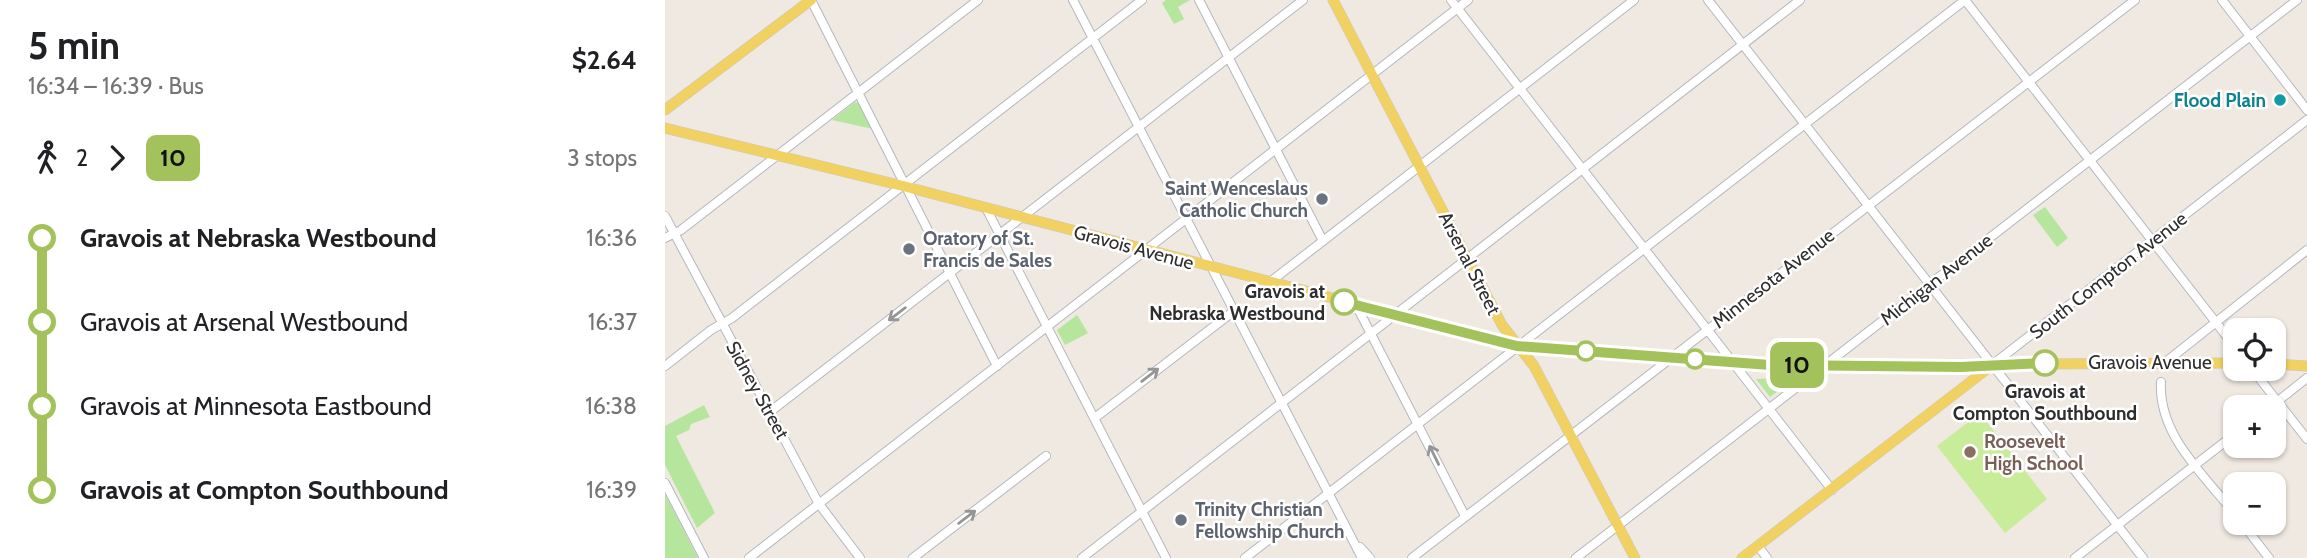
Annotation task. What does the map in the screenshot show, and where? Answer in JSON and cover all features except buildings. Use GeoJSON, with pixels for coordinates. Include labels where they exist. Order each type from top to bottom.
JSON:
{"type":"FeatureCollection","features":[{"type":"Feature","properties":{"kind":"main road"},"geometry":{"type":"LineString","coordinates":[[665,110],[811,0]]}},
{"type":"Feature","properties":{"kind":"main road","name":"Arsenal Street"},"geometry":{"type":"LineString","coordinates":[[1333,0],[1504,329],[1534,366],[1635,558]]}},
{"type":"Feature","properties":{"kind":"main road","name":"Gravois Avenue"},"geometry":{"type":"LineString","coordinates":[[665,128],[904,186],[1517,346],[1825,366],[2168,361],[2223,363]]}},
{"type":"Feature","properties":{"kind":"main road","name":"South Compton Avenue"},"geometry":{"type":"LineString","coordinates":[[1747,557],[1992,365]]}},
{"type":"Feature","properties":{"kind":"main road"},"geometry":{"type":"LineString","coordinates":[[2286,365],[2307,366]]}},
{"type":"Feature","properties":{"kind":"street"},"geometry":{"type":"LineString","coordinates":[[811,0],[896,163],[904,186],[918,205],[997,366]]}},
{"type":"Feature","properties":{"kind":"street"},"geometry":{"type":"LineString","coordinates":[[669,236],[978,0]]}},
{"type":"Feature","properties":{"kind":"street"},"geometry":{"type":"LineString","coordinates":[[1073,0],[1362,558]]}},
{"type":"Feature","properties":{"kind":"street"},"geometry":{"type":"LineString","coordinates":[[665,366],[904,186],[1142,0]]}},
{"type":"Feature","properties":{"kind":"street"},"geometry":{"type":"LineString","coordinates":[[1199,0],[1323,241]]}},
{"type":"Feature","properties":{"kind":"street"},"geometry":{"type":"LineString","coordinates":[[771,411],[1303,0]]}},
{"type":"Feature","properties":{"kind":"street"},"geometry":{"type":"LineString","coordinates":[[1451,0],[1646,247],[1832,490]]}},
{"type":"Feature","properties":{"kind":"street"},"geometry":{"type":"LineString","coordinates":[[749,558],[1468,0]]}},
{"type":"Feature","properties":{"kind":"street"},"geometry":{"type":"LineString","coordinates":[[1270,282],[1634,0]]}},
{"type":"Feature","properties":{"kind":"street"},"geometry":{"type":"LineString","coordinates":[[1708,0],[2143,558]]}},
{"type":"Feature","properties":{"kind":"street"},"geometry":{"type":"LineString","coordinates":[[1082,558],[1800,0]]}},
{"type":"Feature","properties":{"kind":"street"},"geometry":{"type":"LineString","coordinates":[[1245,558],[1965,0],[2223,331]]}},
{"type":"Feature","properties":{"kind":"street","name":"Minnesota Avenue"},"geometry":{"type":"LineString","coordinates":[[1412,558],[2135,0]]}},
{"type":"Feature","properties":{"kind":"street"},"geometry":{"type":"LineString","coordinates":[[2221,0],[2307,110]]}},
{"type":"Feature","properties":{"kind":"street","name":"Michigan Avenue"},"geometry":{"type":"LineString","coordinates":[[1576,558],[2297,0]]}},
{"type":"Feature","properties":{"kind":"street","name":"South Compton Avenue"},"geometry":{"type":"LineString","coordinates":[[1992,365],[2307,120]]}},
{"type":"Feature","properties":{"kind":"street"},"geometry":{"type":"LineString","coordinates":[[986,208],[1096,417],[1166,558]]}},
{"type":"Feature","properties":{"kind":"street","name":"Sidney Street"},"geometry":{"type":"LineString","coordinates":[[665,216],[669,236],[771,411],[819,504],[860,558]]}},
{"type":"Feature","properties":{"kind":"street"},"geometry":{"type":"LineString","coordinates":[[2168,361],[2307,250]]}},
{"type":"Feature","properties":{"kind":"street"},"geometry":{"type":"LineString","coordinates":[[1356,305],[1465,516]]}},
{"type":"Feature","properties":{"kind":"street"},"geometry":{"type":"LineString","coordinates":[[1096,417],[1234,311]]}},
{"type":"Feature","properties":{"kind":"street"},"geometry":{"type":"LineString","coordinates":[[2285,395],[2307,378]]}},
{"type":"Feature","properties":{"kind":"street"},"geometry":{"type":"LineString","coordinates":[[2261,381],[2272,395]]}},
{"type":"Feature","properties":{"kind":"street"},"geometry":{"type":"LineString","coordinates":[[2161,382],[2160,403],[2169,432],[2223,499]]}},
{"type":"Feature","properties":{"kind":"street"},"geometry":{"type":"LineString","coordinates":[[2286,412],[2307,439]]}},
{"type":"Feature","properties":{"kind":"street"},"geometry":{"type":"LineString","coordinates":[[2075,558],[2223,443]]}},
{"type":"Feature","properties":{"kind":"street"},"geometry":{"type":"LineString","coordinates":[[912,558],[1046,456]]}},
{"type":"Feature","properties":{"kind":"street"},"geometry":{"type":"LineString","coordinates":[[665,483],[704,558]]}},
{"type":"Feature","properties":{"kind":"street"},"geometry":{"type":"LineString","coordinates":[[2251,535],[2269,558]]}},
{"type":"Feature","properties":{"kind":"street"},"geometry":{"type":"LineString","coordinates":[[1355,543],[1370,558]]}},
{"type":"Feature","properties":{"kind":"street"},"geometry":{"type":"LineString","coordinates":[[1758,546],[1767,558]]}},
{"type":"Feature","properties":{"kind":"green space"},"geometry":{"type":"Polygon","coordinates":[[[1166,0],[1190,0],[1178,7],[1184,19],[1174,24],[1162,3],[1166,0]]]}},
{"type":"Feature","properties":{"kind":"green space"},"geometry":{"type":"Polygon","coordinates":[[[855,102],[860,104],[873,129],[832,120],[855,102]]]}},
{"type":"Feature","properties":{"kind":"green space"},"geometry":{"type":"Polygon","coordinates":[[[2045,207],[2068,238],[2057,247],[2033,215],[2045,207]]]}},
{"type":"Feature","properties":{"kind":"green space"},"geometry":{"type":"Polygon","coordinates":[[[1077,315],[1088,333],[1065,345],[1057,330],[1077,315]]]}},
{"type":"Feature","properties":{"kind":"green space"},"geometry":{"type":"Polygon","coordinates":[[[1790,378],[1791,382],[1770,397],[1756,379],[1790,378]]]}},
{"type":"Feature","properties":{"kind":"green space"},"geometry":{"type":"Polygon","coordinates":[[[704,405],[710,417],[691,424],[689,430],[676,436],[715,513],[697,528],[665,465],[665,426],[704,405]]]}},
{"type":"Feature","properties":{"kind":"green space"},"geometry":{"type":"Polygon","coordinates":[[[1980,413],[2047,499],[2005,533],[1937,446],[1980,413]]]}},
{"type":"Feature","properties":{"kind":"green space"},"geometry":{"type":"Polygon","coordinates":[[[665,494],[698,558],[665,558],[665,494]]]}},
{"type":"Feature","properties":{"kind":"bus line","name":"10"},"geometry":{"type":"LineString","coordinates":[[1344,302],[1517,346],[1770,365],[1961,367],[2045,363]]}},
{"type":"Feature","properties":{"kind":"place","name":"Flood Plain"},"geometry":{"type":"Point","coordinates":[2280,100]}},
{"type":"Feature","properties":{"kind":"place","name":"Saint Wenceslaus Catholic Church"},"geometry":{"type":"Point","coordinates":[1322,199]}},
{"type":"Feature","properties":{"kind":"place","name":"Oratory of St. Francis de Sales"},"geometry":{"type":"Point","coordinates":[909,249]}},
{"type":"Feature","properties":{"kind":"place","name":"Gravois at Nebraska Westbound"},"geometry":{"type":"Point","coordinates":[1344,302]}},
{"type":"Feature","properties":{"kind":"place","name":"Gravois at Compton Southbound"},"geometry":{"type":"Point","coordinates":[2045,363]}},
{"type":"Feature","properties":{"kind":"place","name":"Roosevelt High School"},"geometry":{"type":"Point","coordinates":[1970,452]}},
{"type":"Feature","properties":{"kind":"place","name":"Trinity Christian Fellowship Church"},"geometry":{"type":"Point","coordinates":[1181,520]}}]}
